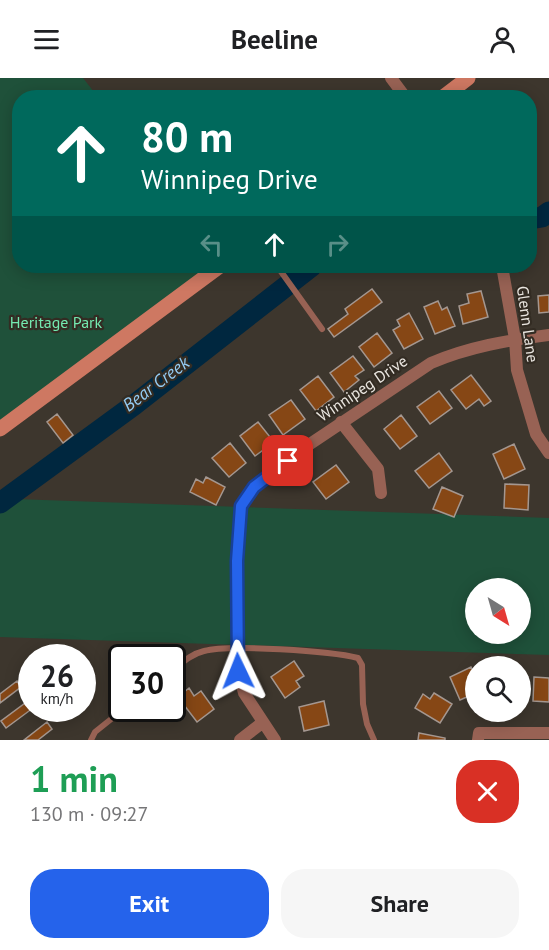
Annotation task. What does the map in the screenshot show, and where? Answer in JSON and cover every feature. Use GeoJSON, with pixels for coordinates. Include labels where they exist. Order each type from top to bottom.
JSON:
{"type":"FeatureCollection","features":[{"type":"Feature","properties":{"kind":"main road"},"geometry":{"type":"LineString","coordinates":[[452,90],[468,78]]}},
{"type":"Feature","properties":{"kind":"main road"},"geometry":{"type":"LineString","coordinates":[[0,429],[211,273]]}},
{"type":"Feature","properties":{"kind":"street","name":"Glenn Lane"},"geometry":{"type":"LineString","coordinates":[[503,273],[515,339],[517,370],[537,434],[549,453]]}},
{"type":"Feature","properties":{"kind":"street","name":"Winnipeg Drive"},"geometry":{"type":"LineString","coordinates":[[275,740],[244,693],[238,671],[241,506],[254,487],[341,422],[431,363],[447,356],[515,339],[549,335]]}},
{"type":"Feature","properties":{"kind":"street"},"geometry":{"type":"LineString","coordinates":[[341,422],[378,469],[381,493]]}},
{"type":"Feature","properties":{"kind":"street"},"geometry":{"type":"LineString","coordinates":[[240,740],[262,723]]}},
{"type":"Feature","properties":{"kind":"street"},"geometry":{"type":"LineString","coordinates":[[478,736],[549,733]]}},
{"type":"Feature","properties":{"kind":"lane"},"geometry":{"type":"LineString","coordinates":[[284,273],[322,329]]}},
{"type":"Feature","properties":{"kind":"lane"},"geometry":{"type":"LineString","coordinates":[[186,660],[206,650],[237,648],[358,658],[362,665],[367,724],[374,740]]}},
{"type":"Feature","properties":{"kind":"lane"},"geometry":{"type":"LineString","coordinates":[[91,740],[95,732],[108,722]]}},
{"type":"Feature","properties":{"kind":"green space","name":"Heritage Park"},"geometry":{"type":"Polygon","coordinates":[[[0,78],[83,78],[92,90],[12,90],[12,273],[217,273],[0,435],[0,78]]]}},
{"type":"Feature","properties":{"kind":"green space"},"geometry":{"type":"Polygon","coordinates":[[[15,499],[549,518],[549,655],[0,637],[0,508],[15,499]]]}},
{"type":"Feature","properties":{"kind":"building"},"geometry":{"type":"Polygon","coordinates":[[[372,289],[382,302],[334,337],[328,329],[348,314],[345,309],[372,289]]]}},
{"type":"Feature","properties":{"kind":"building"},"geometry":{"type":"Polygon","coordinates":[[[481,291],[488,317],[463,324],[459,306],[469,303],[467,294],[481,291]]]}},
{"type":"Feature","properties":{"kind":"building"},"geometry":{"type":"Polygon","coordinates":[[[549,295],[549,312],[539,313],[538,296],[549,295]]]}},
{"type":"Feature","properties":{"kind":"building"},"geometry":{"type":"Polygon","coordinates":[[[438,301],[442,310],[447,307],[455,326],[435,334],[424,307],[438,301]]]}},
{"type":"Feature","properties":{"kind":"building"},"geometry":{"type":"Polygon","coordinates":[[[409,313],[423,339],[404,349],[393,330],[400,326],[397,320],[409,313]]]}},
{"type":"Feature","properties":{"kind":"building"},"geometry":{"type":"Polygon","coordinates":[[[377,333],[392,353],[374,367],[359,347],[377,333]]]}},
{"type":"Feature","properties":{"kind":"building"},"geometry":{"type":"Polygon","coordinates":[[[353,356],[364,370],[355,376],[359,380],[344,392],[330,373],[353,356]]]}},
{"type":"Feature","properties":{"kind":"building"},"geometry":{"type":"Polygon","coordinates":[[[471,375],[491,401],[484,406],[479,399],[466,409],[451,390],[471,375]]]}},
{"type":"Feature","properties":{"kind":"building"},"geometry":{"type":"Polygon","coordinates":[[[318,376],[334,397],[316,411],[300,390],[318,376]]]}},
{"type":"Feature","properties":{"kind":"building"},"geometry":{"type":"Polygon","coordinates":[[[439,391],[452,408],[430,424],[417,407],[439,391]]]}},
{"type":"Feature","properties":{"kind":"building"},"geometry":{"type":"Polygon","coordinates":[[[291,400],[305,419],[283,435],[269,415],[291,400]]]}},
{"type":"Feature","properties":{"kind":"building"},"geometry":{"type":"Polygon","coordinates":[[[57,414],[73,435],[63,443],[47,422],[57,414]]]}},
{"type":"Feature","properties":{"kind":"building"},"geometry":{"type":"Polygon","coordinates":[[[401,415],[417,436],[400,449],[384,429],[401,415]]]}},
{"type":"Feature","properties":{"kind":"building"},"geometry":{"type":"Polygon","coordinates":[[[258,422],[274,442],[255,456],[240,436],[258,422]]]}},
{"type":"Feature","properties":{"kind":"building"},"geometry":{"type":"Polygon","coordinates":[[[230,443],[246,463],[229,477],[212,458],[230,443]]]}},
{"type":"Feature","properties":{"kind":"building"},"geometry":{"type":"Polygon","coordinates":[[[514,444],[525,469],[504,479],[493,454],[514,444]]]}},
{"type":"Feature","properties":{"kind":"building"},"geometry":{"type":"Polygon","coordinates":[[[439,453],[452,471],[429,488],[415,471],[439,453]]]}},
{"type":"Feature","properties":{"kind":"building"},"geometry":{"type":"Polygon","coordinates":[[[336,465],[349,482],[326,499],[313,482],[336,465]]]}},
{"type":"Feature","properties":{"kind":"building"},"geometry":{"type":"Polygon","coordinates":[[[206,477],[225,487],[216,505],[190,492],[196,479],[203,483],[206,477]]]}},
{"type":"Feature","properties":{"kind":"building"},"geometry":{"type":"Polygon","coordinates":[[[505,484],[529,485],[528,510],[504,508],[505,484]]]}},
{"type":"Feature","properties":{"kind":"building"},"geometry":{"type":"Polygon","coordinates":[[[442,487],[463,496],[454,517],[433,509],[442,487]]]}},
{"type":"Feature","properties":{"kind":"building"},"geometry":{"type":"Polygon","coordinates":[[[294,661],[304,676],[296,681],[300,687],[285,698],[271,677],[294,661]]]}},
{"type":"Feature","properties":{"kind":"building"},"geometry":{"type":"Polygon","coordinates":[[[465,670],[465,698],[460,700],[450,677],[465,670]]]}},
{"type":"Feature","properties":{"kind":"building"},"geometry":{"type":"Polygon","coordinates":[[[534,677],[549,678],[549,702],[533,701],[534,677]]]}},
{"type":"Feature","properties":{"kind":"building"},"geometry":{"type":"Polygon","coordinates":[[[17,681],[18,689],[0,703],[0,694],[17,681]]]}},
{"type":"Feature","properties":{"kind":"building"},"geometry":{"type":"Polygon","coordinates":[[[189,688],[194,696],[201,691],[214,709],[197,722],[186,708],[186,690],[189,688]]]}},
{"type":"Feature","properties":{"kind":"building"},"geometry":{"type":"Polygon","coordinates":[[[434,693],[452,704],[440,723],[415,708],[423,694],[430,699],[434,693]]]}},
{"type":"Feature","properties":{"kind":"building"},"geometry":{"type":"Polygon","coordinates":[[[324,701],[329,725],[304,731],[299,707],[324,701]]]}},
{"type":"Feature","properties":{"kind":"building"},"geometry":{"type":"Polygon","coordinates":[[[18,708],[18,719],[6,728],[1,721],[18,708]]]}},
{"type":"Feature","properties":{"kind":"building"},"geometry":{"type":"Polygon","coordinates":[[[47,722],[52,729],[38,740],[24,740],[47,722]]]}},
{"type":"Feature","properties":{"kind":"building"},"geometry":{"type":"Polygon","coordinates":[[[419,733],[445,738],[445,740],[418,740],[419,733]]]}},
{"type":"Feature","properties":{"kind":"waterway","name":"Bear Creek"},"geometry":{"type":"LineString","coordinates":[[537,218],[549,212]]}},
{"type":"Feature","properties":{"kind":"waterway","name":"Bear Creek"},"geometry":{"type":"LineString","coordinates":[[0,503],[134,405],[303,273]]}},
{"type":"Feature","properties":{"kind":"route"},"geometry":{"type":"LineString","coordinates":[[238,671],[237,561],[241,506],[254,487],[288,461]]}}]}
